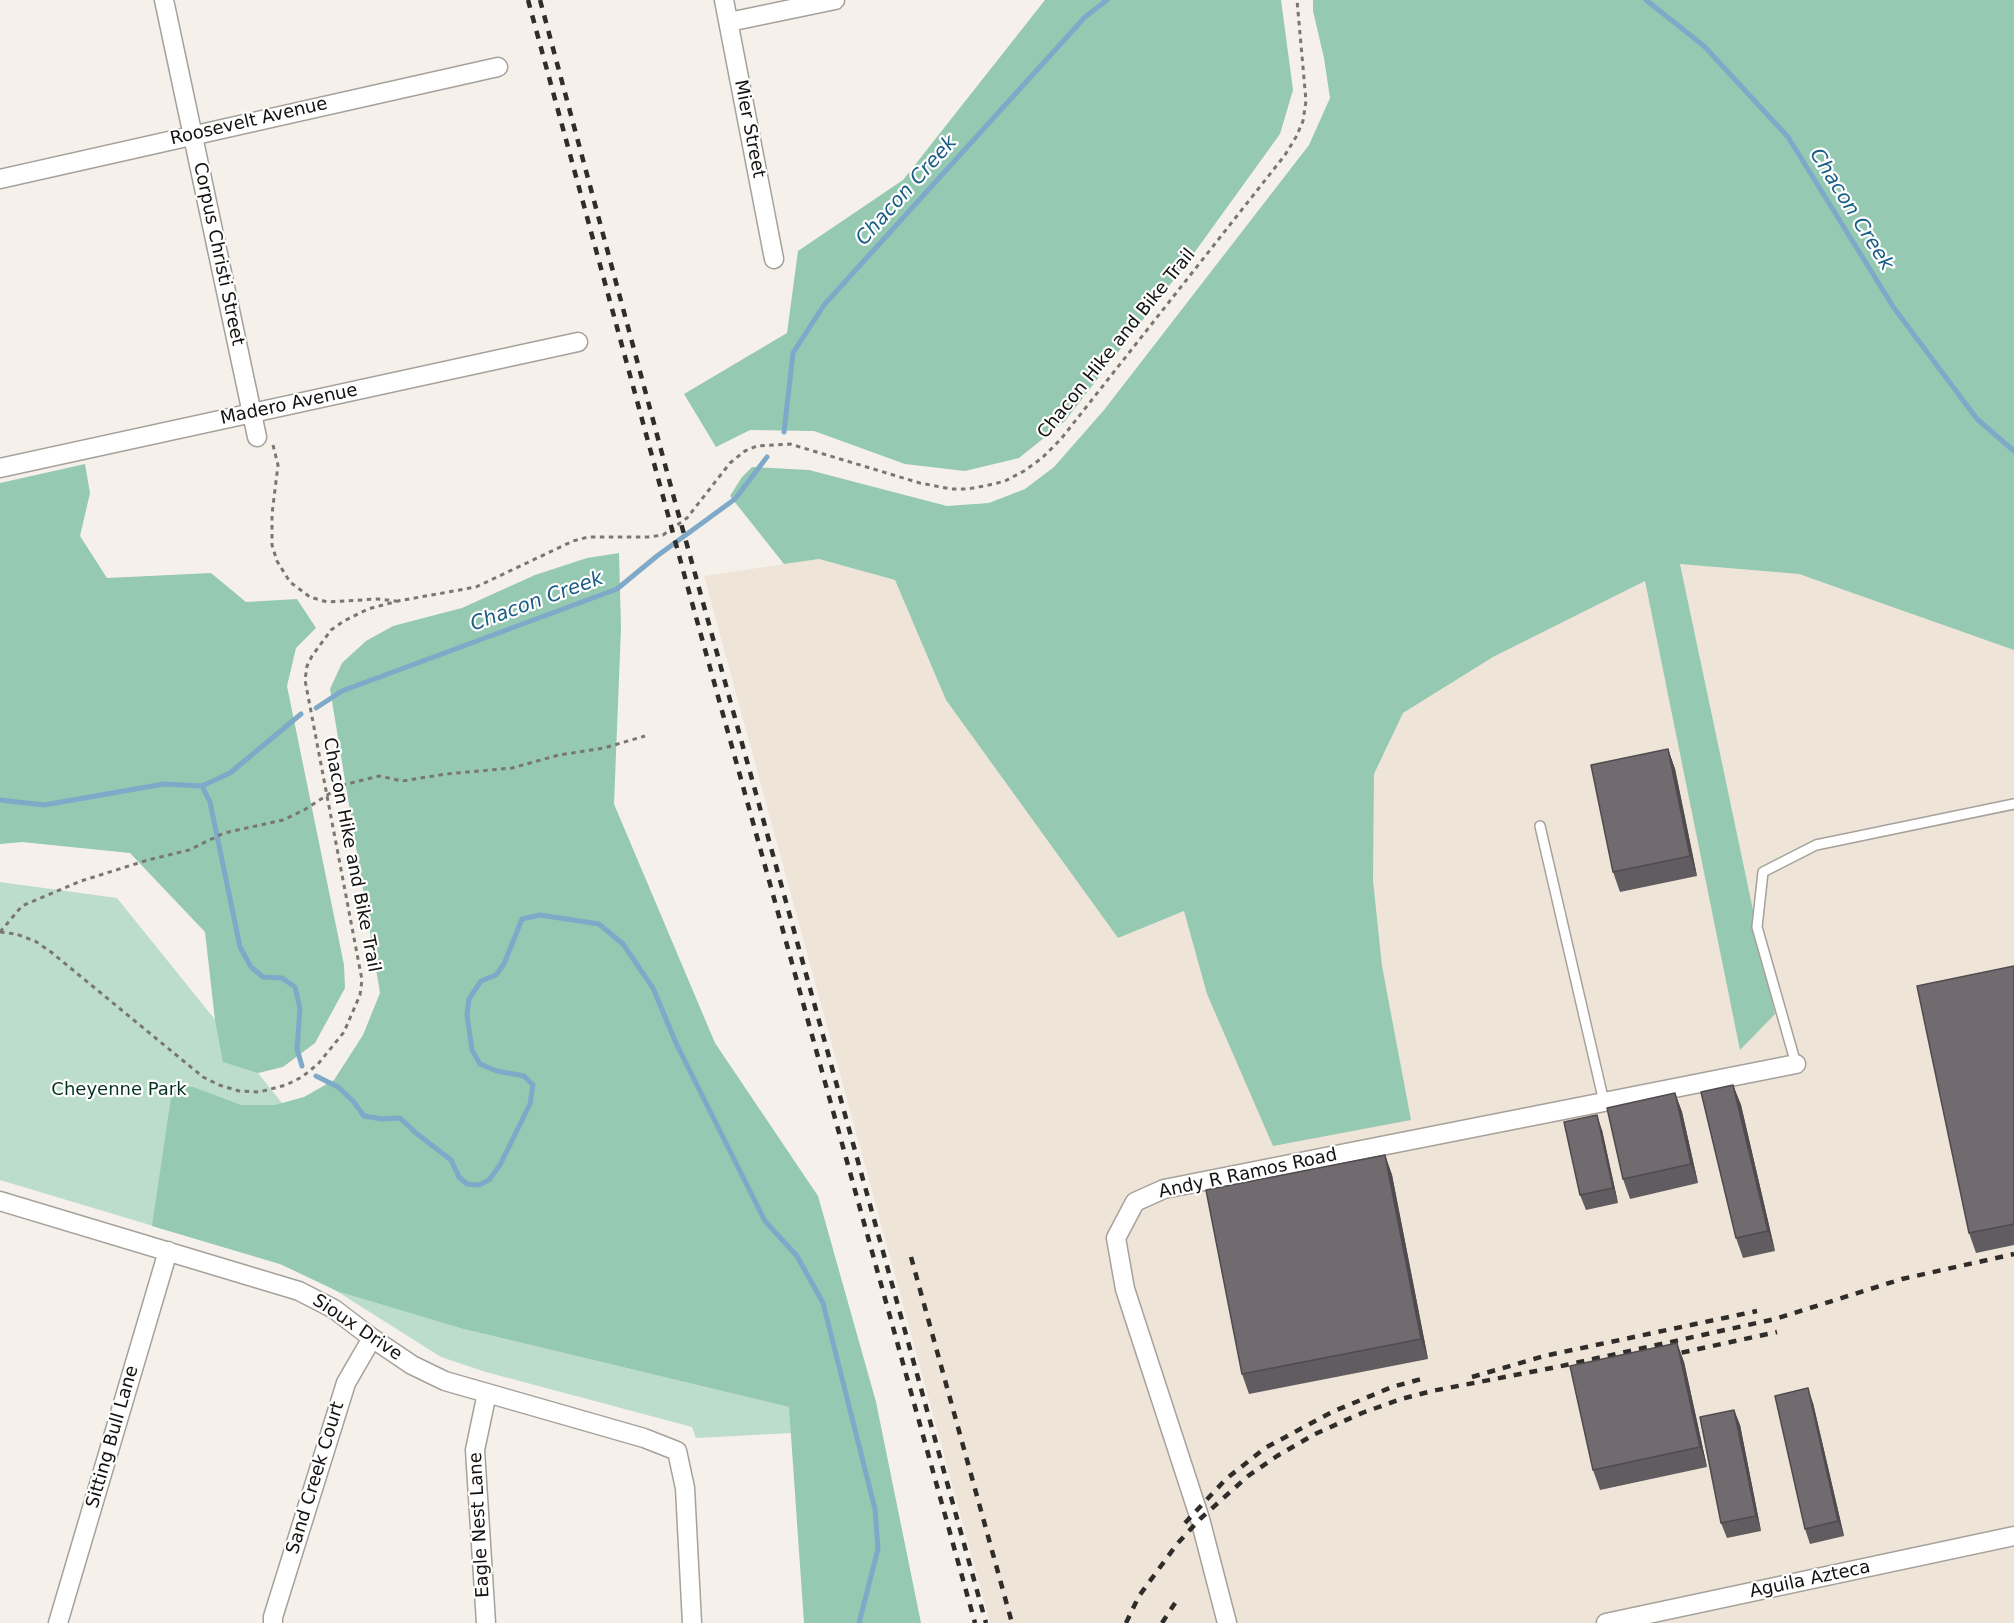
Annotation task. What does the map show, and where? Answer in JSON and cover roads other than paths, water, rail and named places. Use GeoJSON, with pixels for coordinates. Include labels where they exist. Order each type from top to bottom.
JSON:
{"type":"FeatureCollection","features":[{"type":"Feature","properties":{"kind":"street","name":"Corpus Christi Street"},"geometry":{"type":"LineString","coordinates":[[164,0],[252,413],[265,440]]}},
{"type":"Feature","properties":{"kind":"street","name":"Mier Street"},"geometry":{"type":"LineString","coordinates":[[724,0],[774,259]]}},
{"type":"Feature","properties":{"kind":"street"},"geometry":{"type":"LineString","coordinates":[[729,22],[835,0]]}},
{"type":"Feature","properties":{"kind":"street","name":"Roosevelt Avenue"},"geometry":{"type":"LineString","coordinates":[[0,179],[498,67]]}},
{"type":"Feature","properties":{"kind":"street","name":"Madero Avenue"},"geometry":{"type":"LineString","coordinates":[[0,468],[578,342]]}},
{"type":"Feature","properties":{"kind":"street","name":"Andy R Ramos Road"},"geometry":{"type":"LineString","coordinates":[[1227,1623],[1200,1519],[1125,1289],[1116,1238],[1135,1202],[1164,1189],[1796,1064]]}},
{"type":"Feature","properties":{"kind":"street","name":"Sioux Drive"},"geometry":{"type":"LineString","coordinates":[[0,1201],[299,1291],[334,1309],[412,1365],[445,1381],[644,1438],[676,1451],[685,1488],[692,1623]]}},
{"type":"Feature","properties":{"kind":"street","name":"Sitting Bull Lane"},"geometry":{"type":"LineString","coordinates":[[58,1623],[168,1251]]}},
{"type":"Feature","properties":{"kind":"street","name":"Sand Creek Court"},"geometry":{"type":"LineString","coordinates":[[273,1623],[346,1383],[372,1338]]}},
{"type":"Feature","properties":{"kind":"street","name":"Eagle Nest Lane"},"geometry":{"type":"LineString","coordinates":[[486,1623],[475,1450],[487,1393]]}},
{"type":"Feature","properties":{"kind":"street","name":"Aguila Azteca"},"geometry":{"type":"LineString","coordinates":[[1606,1623],[2014,1536]]}},
{"type":"Feature","properties":{"kind":"lane"},"geometry":{"type":"LineString","coordinates":[[1796,1064],[1757,927],[1763,872],[1816,845],[2014,804]]}},
{"type":"Feature","properties":{"kind":"lane"},"geometry":{"type":"LineString","coordinates":[[1540,826],[1604,1102]]}},
{"type":"Feature","properties":{"kind":"waterway","name":"Chacon Creek"},"geometry":{"type":"LineString","coordinates":[[784,432],[793,353],[824,305],[1085,17],[1107,0]]}},
{"type":"Feature","properties":{"kind":"waterway","name":"Chacon Creek"},"geometry":{"type":"LineString","coordinates":[[1646,0],[1704,46],[1788,137],[1894,308],[1977,419],[2014,451]]}},
{"type":"Feature","properties":{"kind":"waterway","name":"Chacon Creek"},"geometry":{"type":"LineString","coordinates":[[316,708],[342,691],[617,589],[657,556],[735,499],[767,457]]}},
{"type":"Feature","properties":{"kind":"waterway","name":"Chacon Creek"},"geometry":{"type":"LineString","coordinates":[[0,800],[44,805],[164,784],[202,786],[230,773],[301,714]]}},
{"type":"Feature","properties":{"kind":"waterway"},"geometry":{"type":"LineString","coordinates":[[202,786],[210,802],[240,947],[251,967],[263,977],[282,978],[295,987],[300,1009],[297,1049],[302,1066]]}},
{"type":"Feature","properties":{"kind":"waterway"},"geometry":{"type":"LineString","coordinates":[[316,1076],[338,1087],[353,1101],[364,1116],[382,1119],[400,1118],[451,1160],[459,1177],[467,1184],[479,1185],[489,1180],[500,1165],[530,1104],[533,1085],[524,1076],[497,1071],[480,1064],[472,1050],[467,1015],[469,999],[481,981],[496,975],[504,964],[522,919],[540,915],[599,924],[623,944],[653,988],[676,1043],[765,1221],[797,1256],[823,1303],[875,1509],[878,1549],[859,1623]]}},
{"type":"Feature","properties":{"kind":"railway"},"geometry":{"type":"LineString","coordinates":[[528,0],[686,581],[975,1623]]}},
{"type":"Feature","properties":{"kind":"railway"},"geometry":{"type":"LineString","coordinates":[[540,0],[674,498],[986,1623]]}},
{"type":"Feature","properties":{"kind":"railway"},"geometry":{"type":"LineString","coordinates":[[1126,1623],[1139,1596],[1177,1544],[1200,1519],[1248,1476],[1315,1434],[1362,1413],[1432,1391],[1557,1367],[1775,1319],[1902,1279],[2014,1254]]}},
{"type":"Feature","properties":{"kind":"railway"},"geometry":{"type":"LineString","coordinates":[[911,1257],[1012,1623]]}},
{"type":"Feature","properties":{"kind":"railway"},"geometry":{"type":"LineString","coordinates":[[1472,1377],[1544,1356],[1757,1311]]}},
{"type":"Feature","properties":{"kind":"railway"},"geometry":{"type":"LineString","coordinates":[[1666,1356],[1777,1332]]}},
{"type":"Feature","properties":{"kind":"railway"},"geometry":{"type":"LineString","coordinates":[[1185,1523],[1226,1479],[1265,1448],[1332,1412],[1392,1387],[1425,1378]]}},
{"type":"Feature","properties":{"kind":"railway"},"geometry":{"type":"LineString","coordinates":[[1162,1623],[1177,1600]]}},
{"type":"Feature","properties":{"kind":"park label","name":"Cheyenne Park"},"geometry":{"type":"Point","coordinates":[119,1090]}}]}
